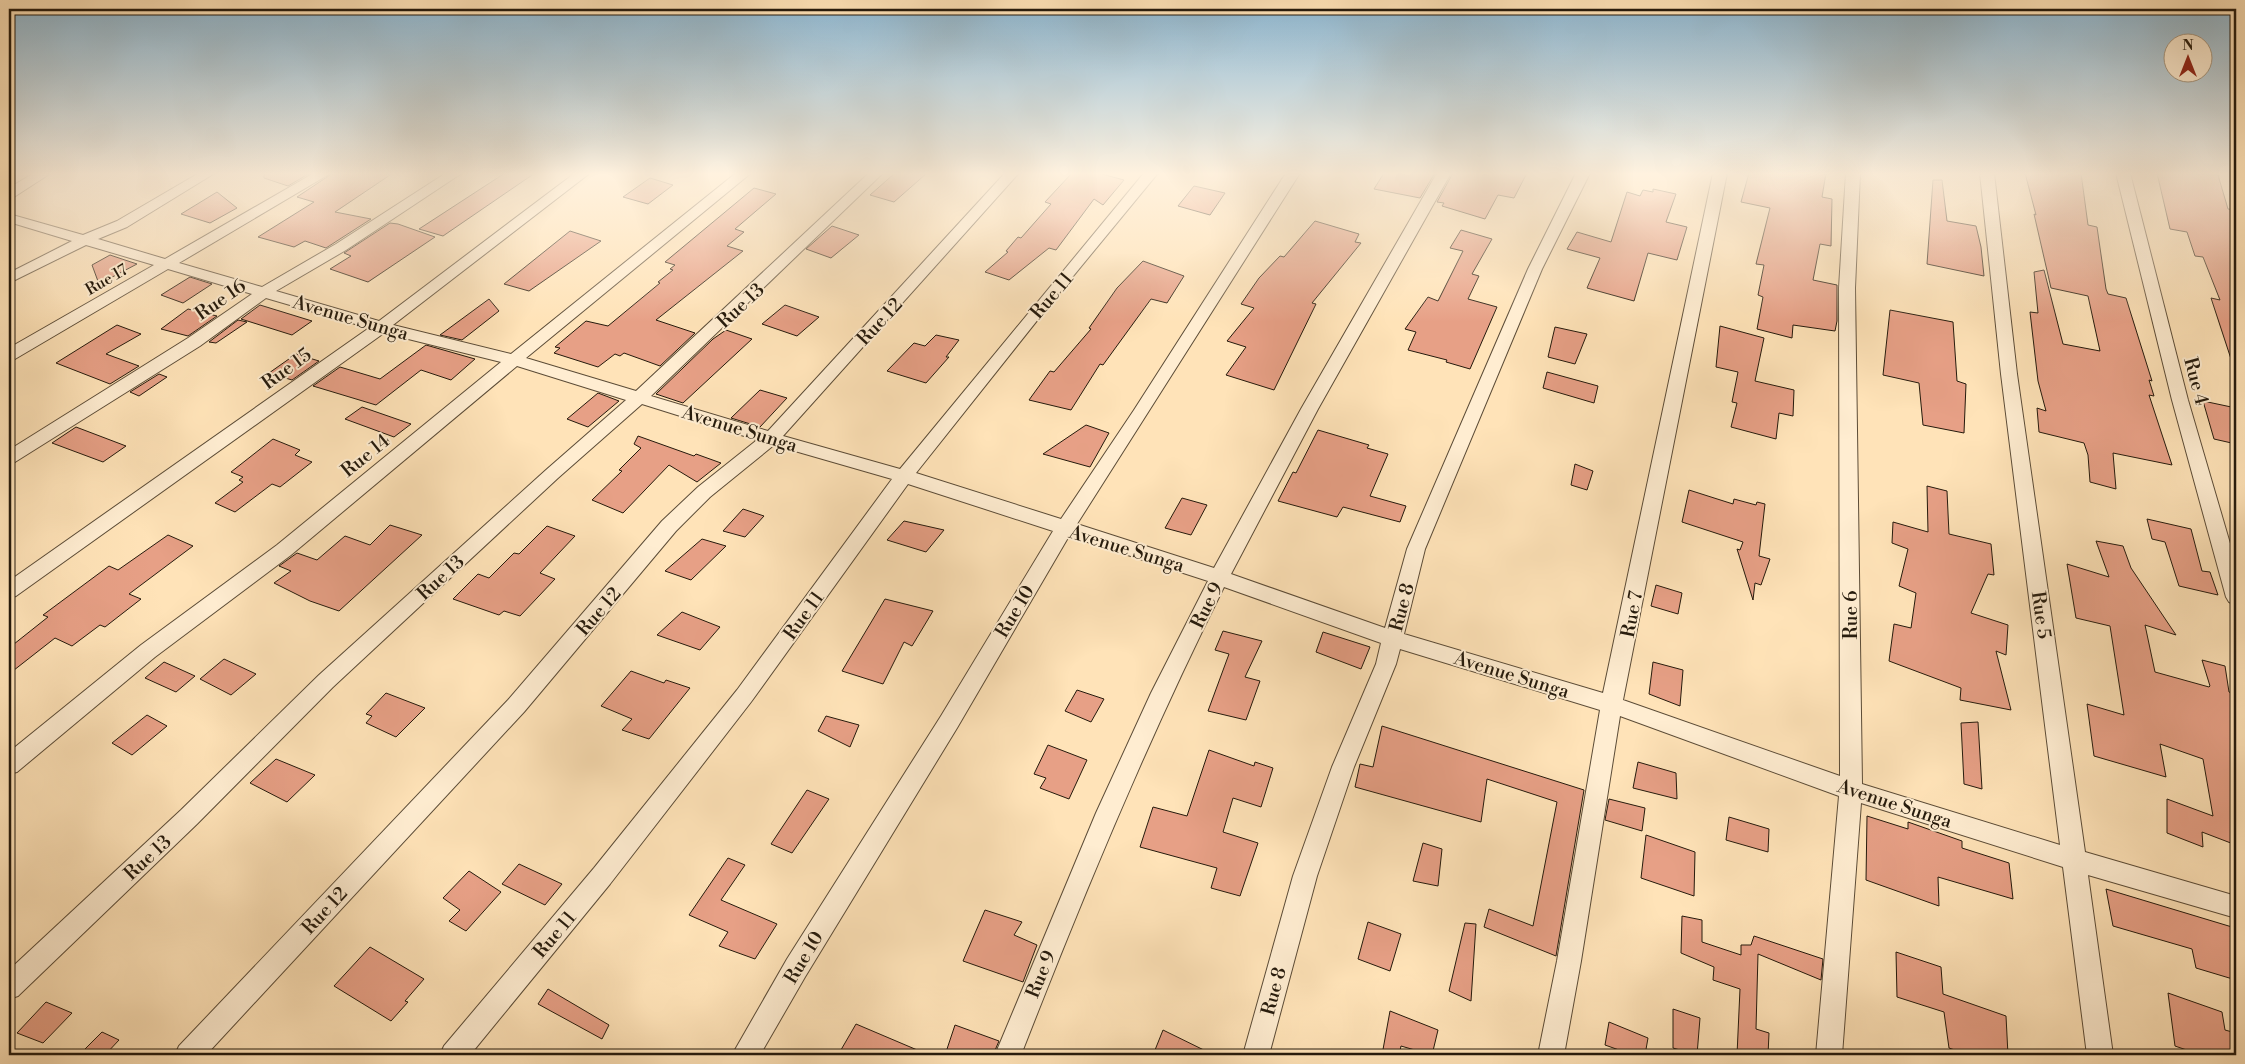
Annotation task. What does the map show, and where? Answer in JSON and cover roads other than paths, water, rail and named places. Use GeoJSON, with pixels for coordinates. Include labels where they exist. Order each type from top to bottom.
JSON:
{"type":"FeatureCollection","features":[{"type":"Feature","properties":{"kind":"street","name":"Avenue Sunga"},"geometry":{"type":"LineString","coordinates":[[25,223],[381,327],[515,360],[771,438],[904,476],[1064,529],[1219,577],[1393,639],[1612,705],[1851,790],[2075,860],[2236,907]]}},
{"type":"Feature","properties":{"kind":"street"},"geometry":{"type":"LineString","coordinates":[[9,279],[124,223]]}},
{"type":"Feature","properties":{"kind":"street","name":"Rue 17"},"geometry":{"type":"LineString","coordinates":[[9,355],[238,223]]}},
{"type":"Feature","properties":{"kind":"street","name":"Rue 16"},"geometry":{"type":"LineString","coordinates":[[9,458],[177,352],[264,293],[380,223]]}},
{"type":"Feature","properties":{"kind":"street","name":"Rue 15"},"geometry":{"type":"LineString","coordinates":[[9,591],[381,327],[519,223]]}},
{"type":"Feature","properties":{"kind":"street","name":"Rue 14"},"geometry":{"type":"LineString","coordinates":[[9,765],[148,651],[284,550],[683,223]]}},
{"type":"Feature","properties":{"kind":"street","name":"Rue 13"},"geometry":{"type":"LineString","coordinates":[[9,986],[189,817],[326,681],[552,474],[640,397],[824,223]]}},
{"type":"Feature","properties":{"kind":"street","name":"Rue 12"},"geometry":{"type":"LineString","coordinates":[[188,1055],[516,706],[669,526],[704,492],[771,438],[968,223]]}},
{"type":"Feature","properties":{"kind":"street","name":"Rue 11"},"geometry":{"type":"LineString","coordinates":[[453,1055],[602,876],[739,703],[904,476],[1111,223]]}},
{"type":"Feature","properties":{"kind":"street","name":"Rue 10"},"geometry":{"type":"LineString","coordinates":[[745,1055],[796,968],[949,722],[1064,529],[1140,414],[1261,223]]}},
{"type":"Feature","properties":{"kind":"street","name":"Rue 9"},"geometry":{"type":"LineString","coordinates":[[1008,1055],[1076,882],[1219,577],[1340,353],[1380,288],[1416,223]]}},
{"type":"Feature","properties":{"kind":"street","name":"Rue 8"},"geometry":{"type":"LineString","coordinates":[[1256,1055],[1305,876],[1343,767],[1374,695],[1393,639],[1416,549],[1535,270],[1558,223]]}},
{"type":"Feature","properties":{"kind":"street","name":"Rue 7"},"geometry":{"type":"LineString","coordinates":[[1551,1055],[1569,961],[1605,737],[1710,223]]}},
{"type":"Feature","properties":{"kind":"street","name":"Rue 6"},"geometry":{"type":"LineString","coordinates":[[1829,1055],[1851,790],[1847,288],[1850,223]]}},
{"type":"Feature","properties":{"kind":"street","name":"Rue 5"},"geometry":{"type":"LineString","coordinates":[[1992,223],[2009,374],[2100,1055]]}},
{"type":"Feature","properties":{"kind":"street","name":"Rue 4"},"geometry":{"type":"LineString","coordinates":[[2135,223],[2180,400],[2236,597]]}}]}
